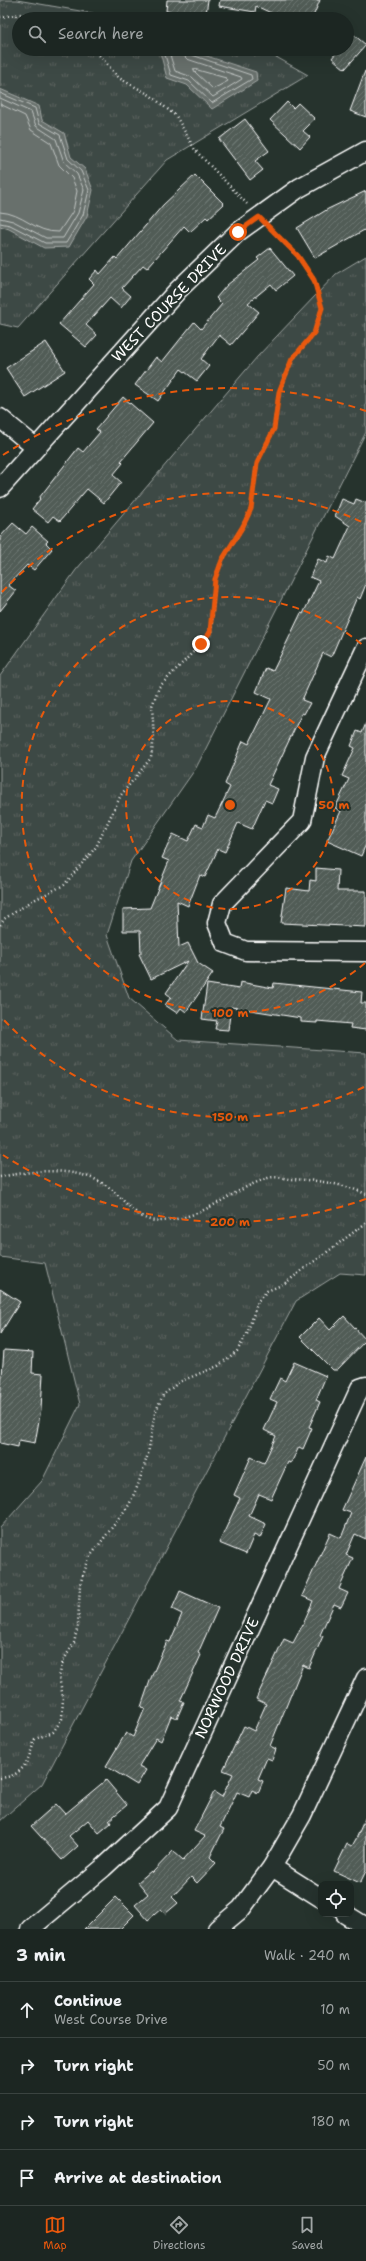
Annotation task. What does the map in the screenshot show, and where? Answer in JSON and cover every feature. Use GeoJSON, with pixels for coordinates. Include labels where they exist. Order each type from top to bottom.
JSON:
{"type":"FeatureCollection","features":[{"type":"Feature","properties":{"kind":"street","name":"WEST COURSE DRIVE"},"geometry":{"type":"LineString","coordinates":[[0,488],[35,446],[178,290],[238,232],[299,188],[366,151]]}},
{"type":"Feature","properties":{"kind":"street"},"geometry":{"type":"LineString","coordinates":[[0,418],[35,446]]}},
{"type":"Feature","properties":{"kind":"street"},"geometry":{"type":"LineString","coordinates":[[366,648],[315,757],[302,821],[222,904],[217,923],[224,943],[246,951],[366,952]]}},
{"type":"Feature","properties":{"kind":"street","name":"NORWOOD DRIVE"},"geometry":{"type":"LineString","coordinates":[[30,1929],[104,1868],[168,1808],[360,1388],[366,1386]]}},
{"type":"Feature","properties":{"kind":"street"},"geometry":{"type":"LineString","coordinates":[[217,1929],[241,1910],[272,1867],[302,1815],[366,1678]]}},
{"type":"Feature","properties":{"kind":"street"},"geometry":{"type":"LineString","coordinates":[[272,1867],[318,1896]]}},
{"type":"Feature","properties":{"kind":"street"},"geometry":{"type":"LineString","coordinates":[[350,1917],[366,1927]]}},
{"type":"Feature","properties":{"kind":"path"},"geometry":{"type":"LineString","coordinates":[[0,17],[12,15]]}},
{"type":"Feature","properties":{"kind":"path"},"geometry":{"type":"LineString","coordinates":[[0,925],[4,919],[32,901],[64,884],[96,847],[121,795],[151,758],[154,738],[152,706],[159,688],[201,644],[210,632],[215,579],[222,560],[243,526],[251,509],[257,463],[274,429],[279,392],[292,359],[314,333],[322,308],[314,280],[298,256],[195,150],[176,116],[150,95],[119,78],[100,56]]}},
{"type":"Feature","properties":{"kind":"path"},"geometry":{"type":"LineString","coordinates":[[0,1177],[51,1171],[84,1176],[110,1189],[142,1218],[159,1222],[193,1216],[213,1207],[249,1186],[270,1178],[316,1180],[352,1188],[366,1194]]}},
{"type":"Feature","properties":{"kind":"path"},"geometry":{"type":"LineString","coordinates":[[0,1778],[15,1775],[27,1763],[35,1739],[53,1732],[62,1719],[62,1698],[59,1677],[64,1661],[74,1643],[78,1625],[80,1584],[89,1558],[129,1505],[138,1485],[148,1454],[155,1413],[163,1396],[179,1382],[218,1366],[237,1351],[247,1334],[258,1301],[268,1290],[284,1284],[366,1223]]}},
{"type":"Feature","properties":{"kind":"green space"},"geometry":{"type":"Polygon","coordinates":[[[0,0],[17,0],[86,12],[12,12],[12,56],[274,56],[308,75],[167,160],[18,328],[0,324],[0,0]]]}},
{"type":"Feature","properties":{"kind":"green space"},"geometry":{"type":"Polygon","coordinates":[[[366,256],[366,432],[196,768],[131,861],[107,935],[129,998],[178,1040],[366,1053],[366,1275],[340,1273],[296,1301],[42,1784],[0,1821],[0,1528],[42,1481],[80,1404],[45,1263],[0,1257],[0,676],[76,570],[257,357],[336,274],[366,256]]]}},
{"type":"Feature","properties":{"kind":"water"},"geometry":{"type":"Polygon","coordinates":[[[161,56],[207,56],[256,72],[257,81],[212,109],[187,85],[167,78],[161,56]]]}},
{"type":"Feature","properties":{"kind":"water"},"geometry":{"type":"Polygon","coordinates":[[[0,89],[39,106],[42,120],[64,133],[71,157],[85,169],[93,190],[87,216],[69,247],[44,248],[9,229],[0,226],[0,89]]]}},
{"type":"Feature","properties":{"kind":"building"},"geometry":{"type":"Polygon","coordinates":[[[167,0],[208,0],[206,12],[166,11],[167,0]]]}},
{"type":"Feature","properties":{"kind":"building"},"geometry":{"type":"Polygon","coordinates":[[[220,0],[320,0],[315,12],[269,12],[256,6],[255,12],[219,6],[220,0]]]}},
{"type":"Feature","properties":{"kind":"building"},"geometry":{"type":"Polygon","coordinates":[[[354,35],[366,45],[345,69],[332,58],[334,56],[354,56],[354,35]]]}},
{"type":"Feature","properties":{"kind":"building"},"geometry":{"type":"Polygon","coordinates":[[[366,71],[366,117],[350,111],[366,71]]]}},
{"type":"Feature","properties":{"kind":"building"},"geometry":{"type":"Polygon","coordinates":[[[287,102],[293,108],[298,103],[315,119],[303,131],[310,137],[300,148],[270,120],[287,102]]]}},
{"type":"Feature","properties":{"kind":"building"},"geometry":{"type":"Polygon","coordinates":[[[245,119],[269,151],[255,161],[263,170],[250,180],[219,139],[245,119]]]}},
{"type":"Feature","properties":{"kind":"building"},"geometry":{"type":"Polygon","coordinates":[[[195,175],[224,204],[208,219],[206,217],[190,232],[184,226],[147,268],[143,265],[122,288],[131,296],[121,308],[110,298],[86,325],[97,335],[86,347],[59,324],[94,284],[89,279],[97,270],[100,274],[115,257],[117,259],[163,205],[195,175]]]}},
{"type":"Feature","properties":{"kind":"building"},"geometry":{"type":"Polygon","coordinates":[[[366,191],[366,229],[315,258],[297,228],[328,209],[366,191]]]}},
{"type":"Feature","properties":{"kind":"building"},"geometry":{"type":"Polygon","coordinates":[[[270,248],[293,276],[276,290],[271,284],[248,303],[259,312],[231,345],[219,335],[201,359],[209,366],[197,381],[181,369],[158,401],[135,385],[156,357],[162,362],[194,322],[201,329],[222,304],[216,298],[227,285],[259,260],[257,258],[270,248]]]}},
{"type":"Feature","properties":{"kind":"building"},"geometry":{"type":"Polygon","coordinates":[[[46,342],[65,371],[25,397],[6,368],[46,342]]]}},
{"type":"Feature","properties":{"kind":"building"},"geometry":{"type":"Polygon","coordinates":[[[123,397],[153,423],[121,461],[123,463],[113,475],[121,482],[104,503],[87,489],[60,521],[53,516],[48,522],[32,509],[78,448],[83,452],[100,432],[96,429],[123,397]]]}},
{"type":"Feature","properties":{"kind":"building"},"geometry":{"type":"Polygon","coordinates":[[[342,499],[354,504],[356,499],[366,503],[366,584],[360,599],[357,597],[331,657],[323,653],[302,700],[310,703],[304,714],[302,713],[268,785],[278,789],[272,803],[265,800],[252,829],[238,823],[225,852],[218,849],[205,877],[200,875],[188,906],[177,901],[179,947],[188,943],[198,963],[213,973],[186,1012],[181,1008],[177,1013],[165,1005],[171,997],[166,993],[188,961],[151,979],[139,954],[141,953],[140,931],[123,931],[123,909],[150,908],[169,861],[162,858],[173,834],[188,841],[196,824],[203,827],[208,815],[215,818],[230,787],[225,784],[243,741],[249,744],[271,699],[256,692],[266,668],[273,671],[301,613],[303,614],[319,581],[310,577],[318,559],[327,563],[329,556],[335,559],[350,526],[335,516],[342,499]]]}},
{"type":"Feature","properties":{"kind":"building"},"geometry":{"type":"Polygon","coordinates":[[[13,523],[26,534],[32,527],[48,541],[46,543],[52,549],[34,570],[27,565],[8,585],[16,591],[0,611],[0,537],[13,523]]]}},
{"type":"Feature","properties":{"kind":"building"},"geometry":{"type":"Polygon","coordinates":[[[366,723],[366,844],[361,856],[327,841],[341,811],[335,808],[349,779],[342,776],[355,748],[351,746],[357,731],[362,733],[366,723]]]}},
{"type":"Feature","properties":{"kind":"building"},"geometry":{"type":"Polygon","coordinates":[[[316,868],[338,870],[337,891],[366,891],[366,927],[281,923],[286,888],[309,891],[310,880],[316,881],[316,868]]]}},
{"type":"Feature","properties":{"kind":"building"},"geometry":{"type":"Polygon","coordinates":[[[240,982],[273,988],[274,983],[362,992],[361,1003],[366,1003],[366,1030],[350,1028],[351,1024],[317,1021],[317,1023],[301,1022],[301,1018],[231,1007],[228,1030],[215,1029],[217,1021],[202,1019],[207,984],[239,989],[240,982]]]}},
{"type":"Feature","properties":{"kind":"building"},"geometry":{"type":"Polygon","coordinates":[[[0,1289],[20,1302],[0,1334],[0,1289]]]}},
{"type":"Feature","properties":{"kind":"building"},"geometry":{"type":"Polygon","coordinates":[[[344,1316],[366,1340],[337,1370],[333,1370],[300,1337],[319,1318],[330,1330],[344,1316]]]}},
{"type":"Feature","properties":{"kind":"building"},"geometry":{"type":"Polygon","coordinates":[[[4,1350],[33,1352],[32,1373],[43,1374],[41,1409],[35,1443],[19,1440],[18,1447],[0,1443],[0,1401],[4,1350]]]}},
{"type":"Feature","properties":{"kind":"building"},"geometry":{"type":"Polygon","coordinates":[[[294,1362],[326,1376],[316,1400],[320,1402],[309,1427],[312,1428],[303,1449],[299,1447],[291,1463],[288,1462],[271,1499],[259,1494],[249,1516],[266,1524],[260,1538],[254,1535],[246,1554],[219,1543],[240,1498],[234,1495],[251,1457],[264,1463],[276,1436],[264,1430],[277,1402],[270,1399],[280,1378],[285,1381],[294,1362]]]}},
{"type":"Feature","properties":{"kind":"building"},"geometry":{"type":"Polygon","coordinates":[[[366,1457],[366,1539],[355,1534],[346,1555],[353,1558],[339,1589],[348,1593],[341,1607],[334,1604],[320,1635],[323,1636],[309,1668],[303,1665],[270,1746],[276,1749],[272,1760],[267,1758],[258,1779],[263,1781],[258,1793],[252,1790],[249,1797],[237,1792],[220,1827],[224,1829],[210,1857],[216,1863],[197,1883],[191,1877],[172,1897],[178,1903],[165,1914],[161,1909],[148,1920],[135,1905],[148,1894],[138,1882],[151,1871],[152,1873],[173,1851],[183,1860],[205,1836],[194,1831],[214,1792],[222,1797],[233,1774],[223,1770],[244,1726],[254,1731],[266,1704],[256,1699],[284,1639],[293,1643],[302,1626],[313,1601],[302,1596],[330,1533],[341,1538],[351,1513],[342,1510],[366,1457]]]}},
{"type":"Feature","properties":{"kind":"building"},"geometry":{"type":"Polygon","coordinates":[[[180,1591],[218,1608],[198,1653],[201,1655],[180,1701],[184,1702],[177,1718],[171,1716],[161,1741],[156,1738],[139,1766],[146,1770],[137,1785],[106,1766],[126,1733],[133,1737],[145,1708],[141,1707],[151,1678],[167,1641],[170,1642],[182,1614],[172,1609],[180,1591]]]}},
{"type":"Feature","properties":{"kind":"building"},"geometry":{"type":"Polygon","coordinates":[[[106,1780],[127,1805],[109,1820],[111,1823],[99,1833],[88,1820],[69,1836],[78,1846],[62,1860],[31,1826],[56,1804],[65,1814],[106,1780]]]}},
{"type":"Feature","properties":{"kind":"building"},"geometry":{"type":"Polygon","coordinates":[[[366,1816],[366,1871],[360,1883],[334,1871],[347,1844],[352,1846],[366,1816]]]}},
{"type":"Feature","properties":{"kind":"building"},"geometry":{"type":"Polygon","coordinates":[[[116,1897],[134,1915],[120,1929],[84,1929],[116,1897]]]}},
{"type":"Feature","properties":{"kind":"route"},"geometry":{"type":"LineString","coordinates":[[201,644],[210,632],[215,579],[222,560],[243,526],[251,509],[252,484],[257,463],[274,429],[279,392],[292,359],[314,333],[322,308],[314,280],[298,256],[259,217],[238,232]]}}]}
